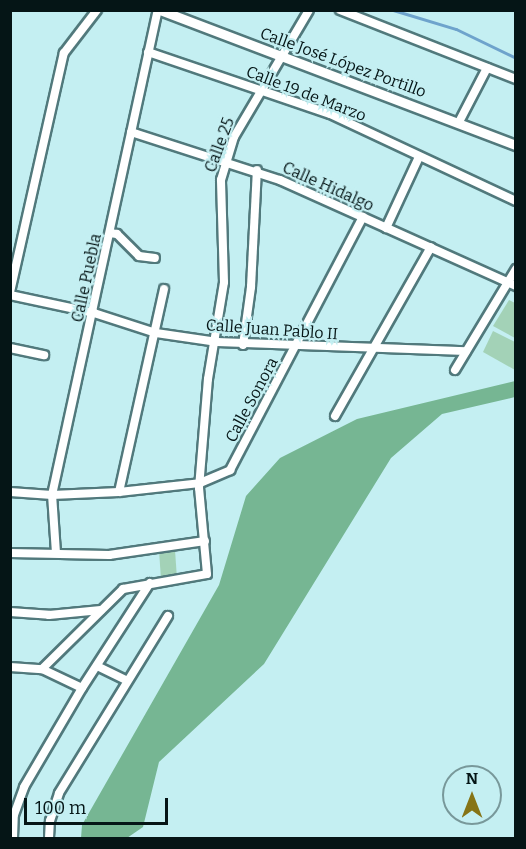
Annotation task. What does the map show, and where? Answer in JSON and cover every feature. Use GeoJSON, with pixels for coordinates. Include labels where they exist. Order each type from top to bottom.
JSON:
{"type":"FeatureCollection","features":[{"type":"Feature","properties":{"kind":"street"},"geometry":{"type":"LineString","coordinates":[[10,293],[64,53],[96,10]]}},
{"type":"Feature","properties":{"kind":"street","name":"Calle Puebla"},"geometry":{"type":"LineString","coordinates":[[56,553],[52,495],[94,313],[148,52],[159,10]]}},
{"type":"Feature","properties":{"kind":"street","name":"Calle José López Portillo"},"geometry":{"type":"LineString","coordinates":[[159,10],[516,145]]}},
{"type":"Feature","properties":{"kind":"street","name":"Calle 25"},"geometry":{"type":"LineString","coordinates":[[150,584],[207,574],[200,483],[208,379],[217,342],[224,282],[219,205],[226,161],[234,137],[260,89],[309,10]]}},
{"type":"Feature","properties":{"kind":"street"},"geometry":{"type":"LineString","coordinates":[[340,10],[516,79]]}},
{"type":"Feature","properties":{"kind":"street","name":"Calle 19 de Marzo"},"geometry":{"type":"LineString","coordinates":[[148,52],[330,114],[516,201]]}},
{"type":"Feature","properties":{"kind":"street"},"geometry":{"type":"LineString","coordinates":[[459,122],[487,68]]}},
{"type":"Feature","properties":{"kind":"street","name":"Calle Hidalgo"},"geometry":{"type":"LineString","coordinates":[[131,132],[257,170],[512,284]]}},
{"type":"Feature","properties":{"kind":"street"},"geometry":{"type":"LineString","coordinates":[[386,228],[419,157]]}},
{"type":"Feature","properties":{"kind":"street"},"geometry":{"type":"LineString","coordinates":[[243,345],[251,287],[257,170]]}},
{"type":"Feature","properties":{"kind":"street","name":"Calle Sonora"},"geometry":{"type":"LineString","coordinates":[[10,492],[52,495],[119,492],[200,483],[230,470],[363,217]]}},
{"type":"Feature","properties":{"kind":"street"},"geometry":{"type":"LineString","coordinates":[[110,232],[117,234],[139,256],[155,258]]}},
{"type":"Feature","properties":{"kind":"street"},"geometry":{"type":"LineString","coordinates":[[335,416],[376,350],[431,248]]}},
{"type":"Feature","properties":{"kind":"street"},"geometry":{"type":"LineString","coordinates":[[455,370],[512,284],[516,269]]}},
{"type":"Feature","properties":{"kind":"street"},"geometry":{"type":"LineString","coordinates":[[119,492],[164,289]]}},
{"type":"Feature","properties":{"kind":"street","name":"Calle Juan Pablo II"},"geometry":{"type":"LineString","coordinates":[[10,293],[94,313],[156,333],[217,342],[376,350],[466,351]]}},
{"type":"Feature","properties":{"kind":"street"},"geometry":{"type":"LineString","coordinates":[[10,348],[44,355]]}},
{"type":"Feature","properties":{"kind":"street"},"geometry":{"type":"LineString","coordinates":[[10,553],[109,555],[205,541]]}},
{"type":"Feature","properties":{"kind":"street"},"geometry":{"type":"LineString","coordinates":[[42,669],[123,589],[150,584]]}},
{"type":"Feature","properties":{"kind":"street"},"geometry":{"type":"LineString","coordinates":[[13,838],[18,800],[82,688],[150,584]]}},
{"type":"Feature","properties":{"kind":"street"},"geometry":{"type":"LineString","coordinates":[[10,612],[49,615],[101,610]]}},
{"type":"Feature","properties":{"kind":"street"},"geometry":{"type":"LineString","coordinates":[[49,838],[50,821],[59,793],[77,769],[126,680],[168,616]]}},
{"type":"Feature","properties":{"kind":"street"},"geometry":{"type":"LineString","coordinates":[[96,666],[126,680]]}},
{"type":"Feature","properties":{"kind":"street"},"geometry":{"type":"LineString","coordinates":[[10,667],[42,669],[82,688]]}},
{"type":"Feature","properties":{"kind":"green space"},"geometry":{"type":"Polygon","coordinates":[[[509,300],[515,303],[515,338],[493,326],[509,300]]]}},
{"type":"Feature","properties":{"kind":"green space"},"geometry":{"type":"Polygon","coordinates":[[[493,331],[515,342],[515,370],[483,352],[493,331]]]}},
{"type":"Feature","properties":{"kind":"green space"},"geometry":{"type":"Polygon","coordinates":[[[515,381],[515,397],[442,414],[391,458],[264,664],[159,762],[143,827],[127,838],[81,838],[82,825],[219,585],[246,496],[280,458],[357,419],[515,381]]]}},
{"type":"Feature","properties":{"kind":"green space"},"geometry":{"type":"Polygon","coordinates":[[[175,550],[177,576],[161,577],[159,551],[175,550]]]}},
{"type":"Feature","properties":{"kind":"waterway"},"geometry":{"type":"LineString","coordinates":[[393,10],[456,29],[516,58]]}}]}
